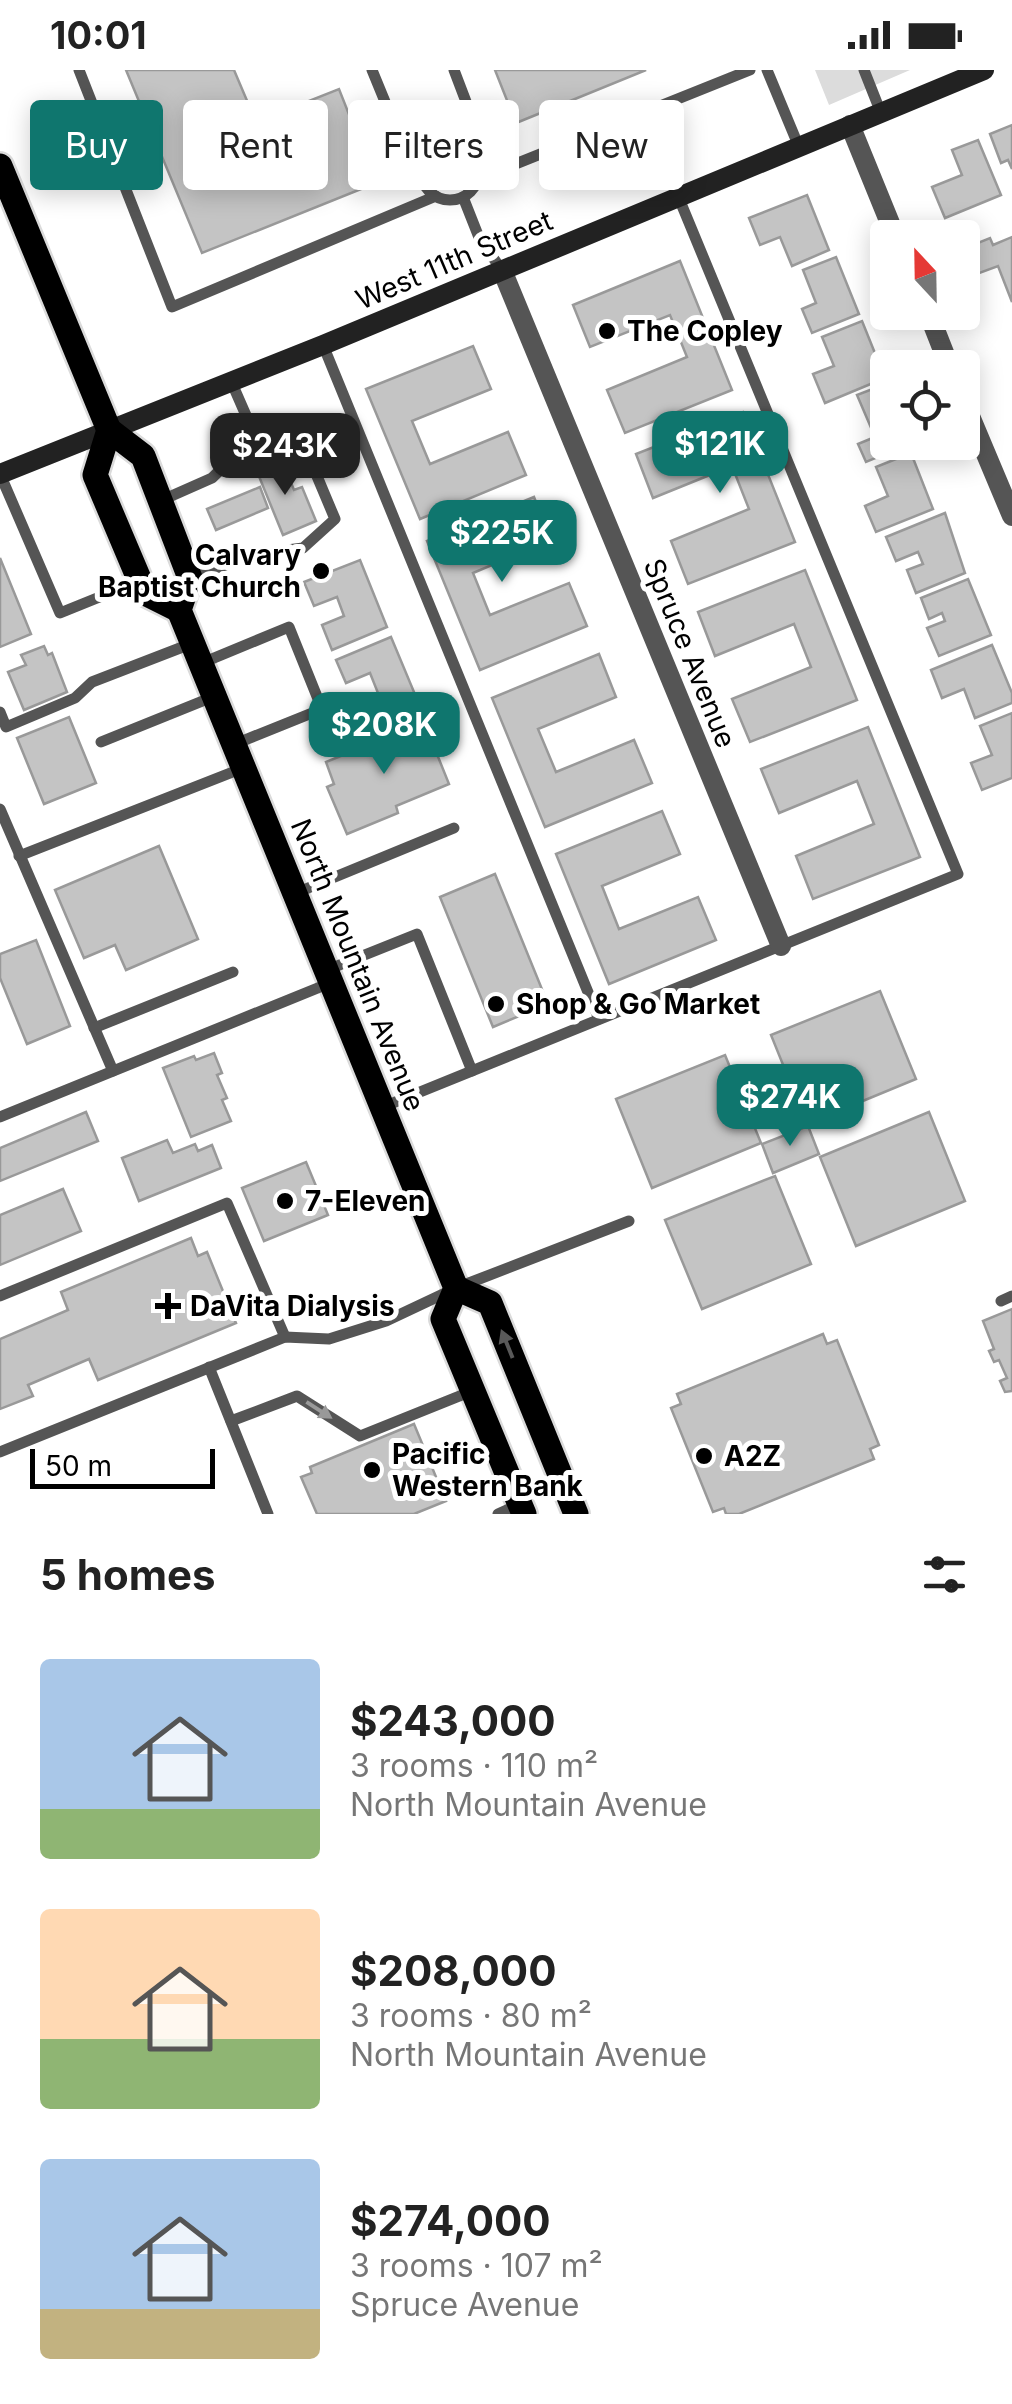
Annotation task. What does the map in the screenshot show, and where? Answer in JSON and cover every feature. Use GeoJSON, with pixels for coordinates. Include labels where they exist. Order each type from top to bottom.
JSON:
{"type":"FeatureCollection","features":[{"type":"Feature","properties":{"kind":"main road"},"geometry":{"type":"LineString","coordinates":[[0,166],[109,430],[143,456],[190,578],[180,610],[144,594],[96,474],[109,430]]}},
{"type":"Feature","properties":{"kind":"main road","name":"North Mountain Avenue"},"geometry":{"type":"LineString","coordinates":[[180,610],[456,1288]]}},
{"type":"Feature","properties":{"kind":"main road"},"geometry":{"type":"LineString","coordinates":[[514,1511],[443,1319],[456,1288],[490,1304],[576,1514]]}},
{"type":"Feature","properties":{"kind":"street","name":"West 11th Street"},"geometry":{"type":"LineString","coordinates":[[0,474],[984,70]]}},
{"type":"Feature","properties":{"kind":"street"},"geometry":{"type":"LineString","coordinates":[[850,125],[889,220]]}},
{"type":"Feature","properties":{"kind":"street","name":"Spruce Avenue"},"geometry":{"type":"LineString","coordinates":[[502,270],[781,946]]}},
{"type":"Feature","properties":{"kind":"street"},"geometry":{"type":"LineString","coordinates":[[980,439],[1012,516]]}},
{"type":"Feature","properties":{"kind":"lane"},"geometry":{"type":"LineString","coordinates":[[79,70],[172,307],[436,196]]}},
{"type":"Feature","properties":{"kind":"lane"},"geometry":{"type":"LineString","coordinates":[[372,70],[384,100]]}},
{"type":"Feature","properties":{"kind":"lane"},"geometry":{"type":"LineString","coordinates":[[454,70],[465,100]]}},
{"type":"Feature","properties":{"kind":"lane"},"geometry":{"type":"LineString","coordinates":[[519,163],[750,70]]}},
{"type":"Feature","properties":{"kind":"lane"},"geometry":{"type":"LineString","coordinates":[[767,70],[799,147]]}},
{"type":"Feature","properties":{"kind":"lane"},"geometry":{"type":"LineString","coordinates":[[864,70],[880,113]]}},
{"type":"Feature","properties":{"kind":"lane"},"geometry":{"type":"LineString","coordinates":[[431,190],[445,199],[463,197],[469,190]]}},
{"type":"Feature","properties":{"kind":"lane"},"geometry":{"type":"LineString","coordinates":[[383,1107],[958,874],[678,196]]}},
{"type":"Feature","properties":{"kind":"lane"},"geometry":{"type":"LineString","coordinates":[[463,197],[480,240],[502,270]]}},
{"type":"Feature","properties":{"kind":"lane"},"geometry":{"type":"LineString","coordinates":[[323,344],[598,1019]]}},
{"type":"Feature","properties":{"kind":"lane"},"geometry":{"type":"LineString","coordinates":[[231,381],[255,436]]}},
{"type":"Feature","properties":{"kind":"lane"},"geometry":{"type":"LineString","coordinates":[[160,500],[212,478],[255,436],[298,432],[334,519],[303,548],[255,554],[190,578]]}},
{"type":"Feature","properties":{"kind":"lane"},"geometry":{"type":"LineString","coordinates":[[0,474],[60,612],[107,594],[144,594]]}},
{"type":"Feature","properties":{"kind":"lane"},"geometry":{"type":"LineString","coordinates":[[0,712],[6,727],[76,698],[92,682],[289,627],[322,709],[240,756],[19,856]]}},
{"type":"Feature","properties":{"kind":"lane"},"geometry":{"type":"LineString","coordinates":[[100,742],[216,696]]}},
{"type":"Feature","properties":{"kind":"lane"},"geometry":{"type":"LineString","coordinates":[[0,809],[113,1071]]}},
{"type":"Feature","properties":{"kind":"lane"},"geometry":{"type":"LineString","coordinates":[[296,893],[454,828]]}},
{"type":"Feature","properties":{"kind":"lane"},"geometry":{"type":"LineString","coordinates":[[0,1117],[330,976],[417,934],[472,1071]]}},
{"type":"Feature","properties":{"kind":"lane"},"geometry":{"type":"LineString","coordinates":[[94,1028],[234,972]]}},
{"type":"Feature","properties":{"kind":"lane"},"geometry":{"type":"LineString","coordinates":[[0,1296],[228,1203],[285,1337]]}},
{"type":"Feature","properties":{"kind":"lane"},"geometry":{"type":"LineString","coordinates":[[0,1452],[285,1337],[329,1339],[386,1321],[456,1288],[628,1221]]}},
{"type":"Feature","properties":{"kind":"lane"},"geometry":{"type":"LineString","coordinates":[[209,1368],[268,1514]]}},
{"type":"Feature","properties":{"kind":"lane"},"geometry":{"type":"LineString","coordinates":[[230,1421],[298,1396],[360,1436],[472,1391]]}},
{"type":"Feature","properties":{"kind":"shaded area"},"geometry":{"type":"Polygon","coordinates":[[[815,70],[910,70],[829,105],[815,70]]]}},
{"type":"Feature","properties":{"kind":"building"},"geometry":{"type":"Polygon","coordinates":[[[126,70],[234,70],[247,100],[183,100],[183,190],[328,190],[328,100],[311,100],[339,89],[348,112],[348,190],[359,190],[202,253],[163,159],[163,100],[138,100],[126,70]]]}},
{"type":"Feature","properties":{"kind":"building"},"geometry":{"type":"Polygon","coordinates":[[[495,70],[646,70],[572,100],[539,100],[539,114],[519,122],[519,100],[507,100],[495,70]]]}},
{"type":"Feature","properties":{"kind":"building"},"geometry":{"type":"Polygon","coordinates":[[[1012,125],[1012,169],[1008,160],[1001,163],[990,134],[1012,125]]]}},
{"type":"Feature","properties":{"kind":"building"},"geometry":{"type":"Polygon","coordinates":[[[978,140],[1001,195],[945,218],[932,187],[962,175],[952,150],[978,140]]]}},
{"type":"Feature","properties":{"kind":"building"},"geometry":{"type":"Polygon","coordinates":[[[807,195],[829,250],[792,266],[780,237],[760,245],[749,218],[807,195]]]}},
{"type":"Feature","properties":{"kind":"building"},"geometry":{"type":"Polygon","coordinates":[[[1012,237],[1012,302],[998,266],[980,273],[980,242],[990,238],[993,245],[1012,237]]]}},
{"type":"Feature","properties":{"kind":"building"},"geometry":{"type":"Polygon","coordinates":[[[836,257],[859,314],[812,333],[802,309],[816,303],[803,270],[836,257]]]}},
{"type":"Feature","properties":{"kind":"building","name":"The Copley"},"geometry":{"type":"Polygon","coordinates":[[[680,261],[732,390],[625,433],[607,390],[687,357],[670,315],[590,347],[573,305],[680,261]]]}},
{"type":"Feature","properties":{"kind":"building"},"geometry":{"type":"Polygon","coordinates":[[[862,321],[874,350],[870,350],[870,384],[825,403],[813,374],[834,366],[822,337],[862,321]]]}},
{"type":"Feature","properties":{"kind":"building"},"geometry":{"type":"Polygon","coordinates":[[[473,346],[491,389],[412,421],[430,464],[508,432],[526,475],[420,519],[366,389],[473,346]]]}},
{"type":"Feature","properties":{"kind":"building"},"geometry":{"type":"Polygon","coordinates":[[[870,390],[870,425],[857,395],[870,390]]]}},
{"type":"Feature","properties":{"kind":"building"},"geometry":{"type":"Polygon","coordinates":[[[743,412],[795,542],[688,584],[671,541],[749,509],[732,466],[653,498],[636,454],[743,412]]]}},
{"type":"Feature","properties":{"kind":"building"},"geometry":{"type":"Polygon","coordinates":[[[870,439],[871,460],[866,462],[858,444],[870,439]]]}},
{"type":"Feature","properties":{"kind":"building"},"geometry":{"type":"Polygon","coordinates":[[[281,459],[294,490],[302,487],[316,521],[283,535],[256,469],[281,459]]]}},
{"type":"Feature","properties":{"kind":"building"},"geometry":{"type":"Polygon","coordinates":[[[894,460],[914,460],[933,509],[876,532],[865,506],[888,496],[876,467],[894,460]]]}},
{"type":"Feature","properties":{"kind":"building"},"geometry":{"type":"Polygon","coordinates":[[[260,487],[268,508],[216,530],[207,509],[260,487]]]}},
{"type":"Feature","properties":{"kind":"building"},"geometry":{"type":"Polygon","coordinates":[[[534,497],[551,540],[473,573],[490,615],[569,583],[587,626],[480,670],[427,541],[534,497]]]}},
{"type":"Feature","properties":{"kind":"building"},"geometry":{"type":"Polygon","coordinates":[[[945,513],[965,573],[916,593],[907,570],[923,564],[918,552],[896,561],[886,537],[945,513]]]}},
{"type":"Feature","properties":{"kind":"building"},"geometry":{"type":"Polygon","coordinates":[[[0,558],[31,634],[0,647],[0,558]]]}},
{"type":"Feature","properties":{"kind":"building"},"geometry":{"type":"Polygon","coordinates":[[[360,560],[387,627],[332,650],[322,625],[344,616],[337,597],[314,606],[304,582],[360,560]]]}},
{"type":"Feature","properties":{"kind":"building"},"geometry":{"type":"Polygon","coordinates":[[[805,570],[857,700],[750,742],[732,699],[811,667],[794,624],[715,656],[698,612],[805,570]]]}},
{"type":"Feature","properties":{"kind":"building"},"geometry":{"type":"Polygon","coordinates":[[[968,579],[991,635],[939,656],[927,628],[945,621],[942,613],[929,619],[921,598],[968,579]]]}},
{"type":"Feature","properties":{"kind":"building"},"geometry":{"type":"Polygon","coordinates":[[[391,637],[419,704],[364,727],[354,703],[378,693],[370,673],[346,683],[336,660],[391,637]]]}},
{"type":"Feature","properties":{"kind":"building"},"geometry":{"type":"Polygon","coordinates":[[[992,645],[1012,693],[1012,703],[975,718],[964,689],[942,698],[931,670],[992,645]]]}},
{"type":"Feature","properties":{"kind":"building"},"geometry":{"type":"Polygon","coordinates":[[[44,646],[48,655],[52,653],[67,692],[24,710],[8,672],[26,665],[21,655],[44,646]]]}},
{"type":"Feature","properties":{"kind":"building"},"geometry":{"type":"Polygon","coordinates":[[[599,654],[616,697],[538,729],[556,772],[634,740],[652,783],[545,827],[492,698],[599,654]]]}},
{"type":"Feature","properties":{"kind":"building"},"geometry":{"type":"Polygon","coordinates":[[[1012,713],[1012,778],[982,790],[971,763],[992,755],[980,726],[1012,713]]]}},
{"type":"Feature","properties":{"kind":"building"},"geometry":{"type":"Polygon","coordinates":[[[69,717],[96,783],[44,804],[17,738],[69,717]]]}},
{"type":"Feature","properties":{"kind":"building"},"geometry":{"type":"Polygon","coordinates":[[[424,722],[449,784],[396,806],[398,813],[347,834],[327,787],[334,784],[326,762],[424,722]]]}},
{"type":"Feature","properties":{"kind":"building"},"geometry":{"type":"Polygon","coordinates":[[[868,727],[920,857],[813,899],[796,856],[874,824],[857,781],[779,813],[761,769],[868,727]]]}},
{"type":"Feature","properties":{"kind":"building"},"geometry":{"type":"Polygon","coordinates":[[[662,811],[680,854],[602,886],[619,929],[698,897],[716,940],[609,984],[556,854],[662,811]]]}},
{"type":"Feature","properties":{"kind":"building"},"geometry":{"type":"Polygon","coordinates":[[[159,846],[198,939],[126,970],[115,945],[84,958],[55,890],[159,846]]]}},
{"type":"Feature","properties":{"kind":"building"},"geometry":{"type":"Polygon","coordinates":[[[495,874],[548,1004],[493,1027],[440,897],[495,874]]]}},
{"type":"Feature","properties":{"kind":"building"},"geometry":{"type":"Polygon","coordinates":[[[36,940],[70,1026],[27,1044],[0,978],[0,954],[36,940]]]}},
{"type":"Feature","properties":{"kind":"building"},"geometry":{"type":"Polygon","coordinates":[[[880,991],[916,1079],[807,1124],[771,1035],[880,991]]]}},
{"type":"Feature","properties":{"kind":"building"},"geometry":{"type":"Polygon","coordinates":[[[214,1053],[222,1073],[217,1075],[227,1098],[222,1100],[231,1121],[191,1137],[163,1068],[214,1053]]]}},
{"type":"Feature","properties":{"kind":"building"},"geometry":{"type":"Polygon","coordinates":[[[725,1055],[761,1143],[652,1188],[616,1099],[725,1055]]]}},
{"type":"Feature","properties":{"kind":"building"},"geometry":{"type":"Polygon","coordinates":[[[86,1112],[98,1141],[0,1181],[0,1148],[86,1112]]]}},
{"type":"Feature","properties":{"kind":"building"},"geometry":{"type":"Polygon","coordinates":[[[929,1112],[965,1201],[856,1246],[820,1157],[929,1112]]]}},
{"type":"Feature","properties":{"kind":"building"},"geometry":{"type":"Polygon","coordinates":[[[808,1126],[819,1154],[773,1173],[762,1144],[808,1126]]]}},
{"type":"Feature","properties":{"kind":"building"},"geometry":{"type":"Polygon","coordinates":[[[167,1140],[173,1153],[195,1144],[198,1151],[212,1145],[221,1168],[139,1201],[122,1158],[167,1140]]]}},
{"type":"Feature","properties":{"kind":"building","name":"7-Eleven"},"geometry":{"type":"Polygon","coordinates":[[[306,1162],[328,1215],[264,1241],[242,1188],[306,1162]]]}},
{"type":"Feature","properties":{"kind":"building"},"geometry":{"type":"Polygon","coordinates":[[[775,1176],[811,1264],[702,1309],[665,1220],[775,1176]]]}},
{"type":"Feature","properties":{"kind":"building"},"geometry":{"type":"Polygon","coordinates":[[[63,1189],[81,1231],[0,1265],[0,1215],[63,1189]]]}},
{"type":"Feature","properties":{"kind":"building"},"geometry":{"type":"Polygon","coordinates":[[[191,1238],[198,1256],[207,1252],[236,1323],[98,1380],[89,1359],[28,1385],[33,1396],[0,1409],[0,1339],[68,1310],[61,1292],[191,1238]]]}},
{"type":"Feature","properties":{"kind":"building"},"geometry":{"type":"Polygon","coordinates":[[[1012,1309],[1012,1391],[1005,1392],[1000,1381],[1007,1378],[999,1360],[994,1362],[989,1351],[994,1349],[983,1321],[1012,1309]]]}},
{"type":"Feature","properties":{"kind":"building"},"geometry":{"type":"Polygon","coordinates":[[[823,1334],[827,1344],[837,1340],[879,1445],[870,1449],[874,1459],[739,1514],[726,1514],[724,1508],[713,1512],[671,1408],[681,1404],[677,1394],[823,1334]]]}},
{"type":"Feature","properties":{"kind":"building","name":"Pacific Western Bank"},"geometry":{"type":"Polygon","coordinates":[[[414,1424],[446,1501],[414,1514],[317,1514],[301,1477],[312,1473],[310,1467],[414,1424]]]}},
{"type":"Feature","properties":{"kind":"place","name":"The Copley"},"geometry":{"type":"Point","coordinates":[607,331]}},
{"type":"Feature","properties":{"kind":"place","name":"Calvary Baptist Church"},"geometry":{"type":"Point","coordinates":[321,571]}},
{"type":"Feature","properties":{"kind":"place","name":"Shop & Go Market"},"geometry":{"type":"Point","coordinates":[496,1004]}},
{"type":"Feature","properties":{"kind":"place","name":"7-Eleven"},"geometry":{"type":"Point","coordinates":[285,1201]}},
{"type":"Feature","properties":{"kind":"place","name":"DaVita Dialysis"},"geometry":{"type":"Point","coordinates":[168,1306]}},
{"type":"Feature","properties":{"kind":"place","name":"A2Z"},"geometry":{"type":"Point","coordinates":[704,1456]}},
{"type":"Feature","properties":{"kind":"place","name":"Pacific Western Bank"},"geometry":{"type":"Point","coordinates":[372,1470]}}]}
